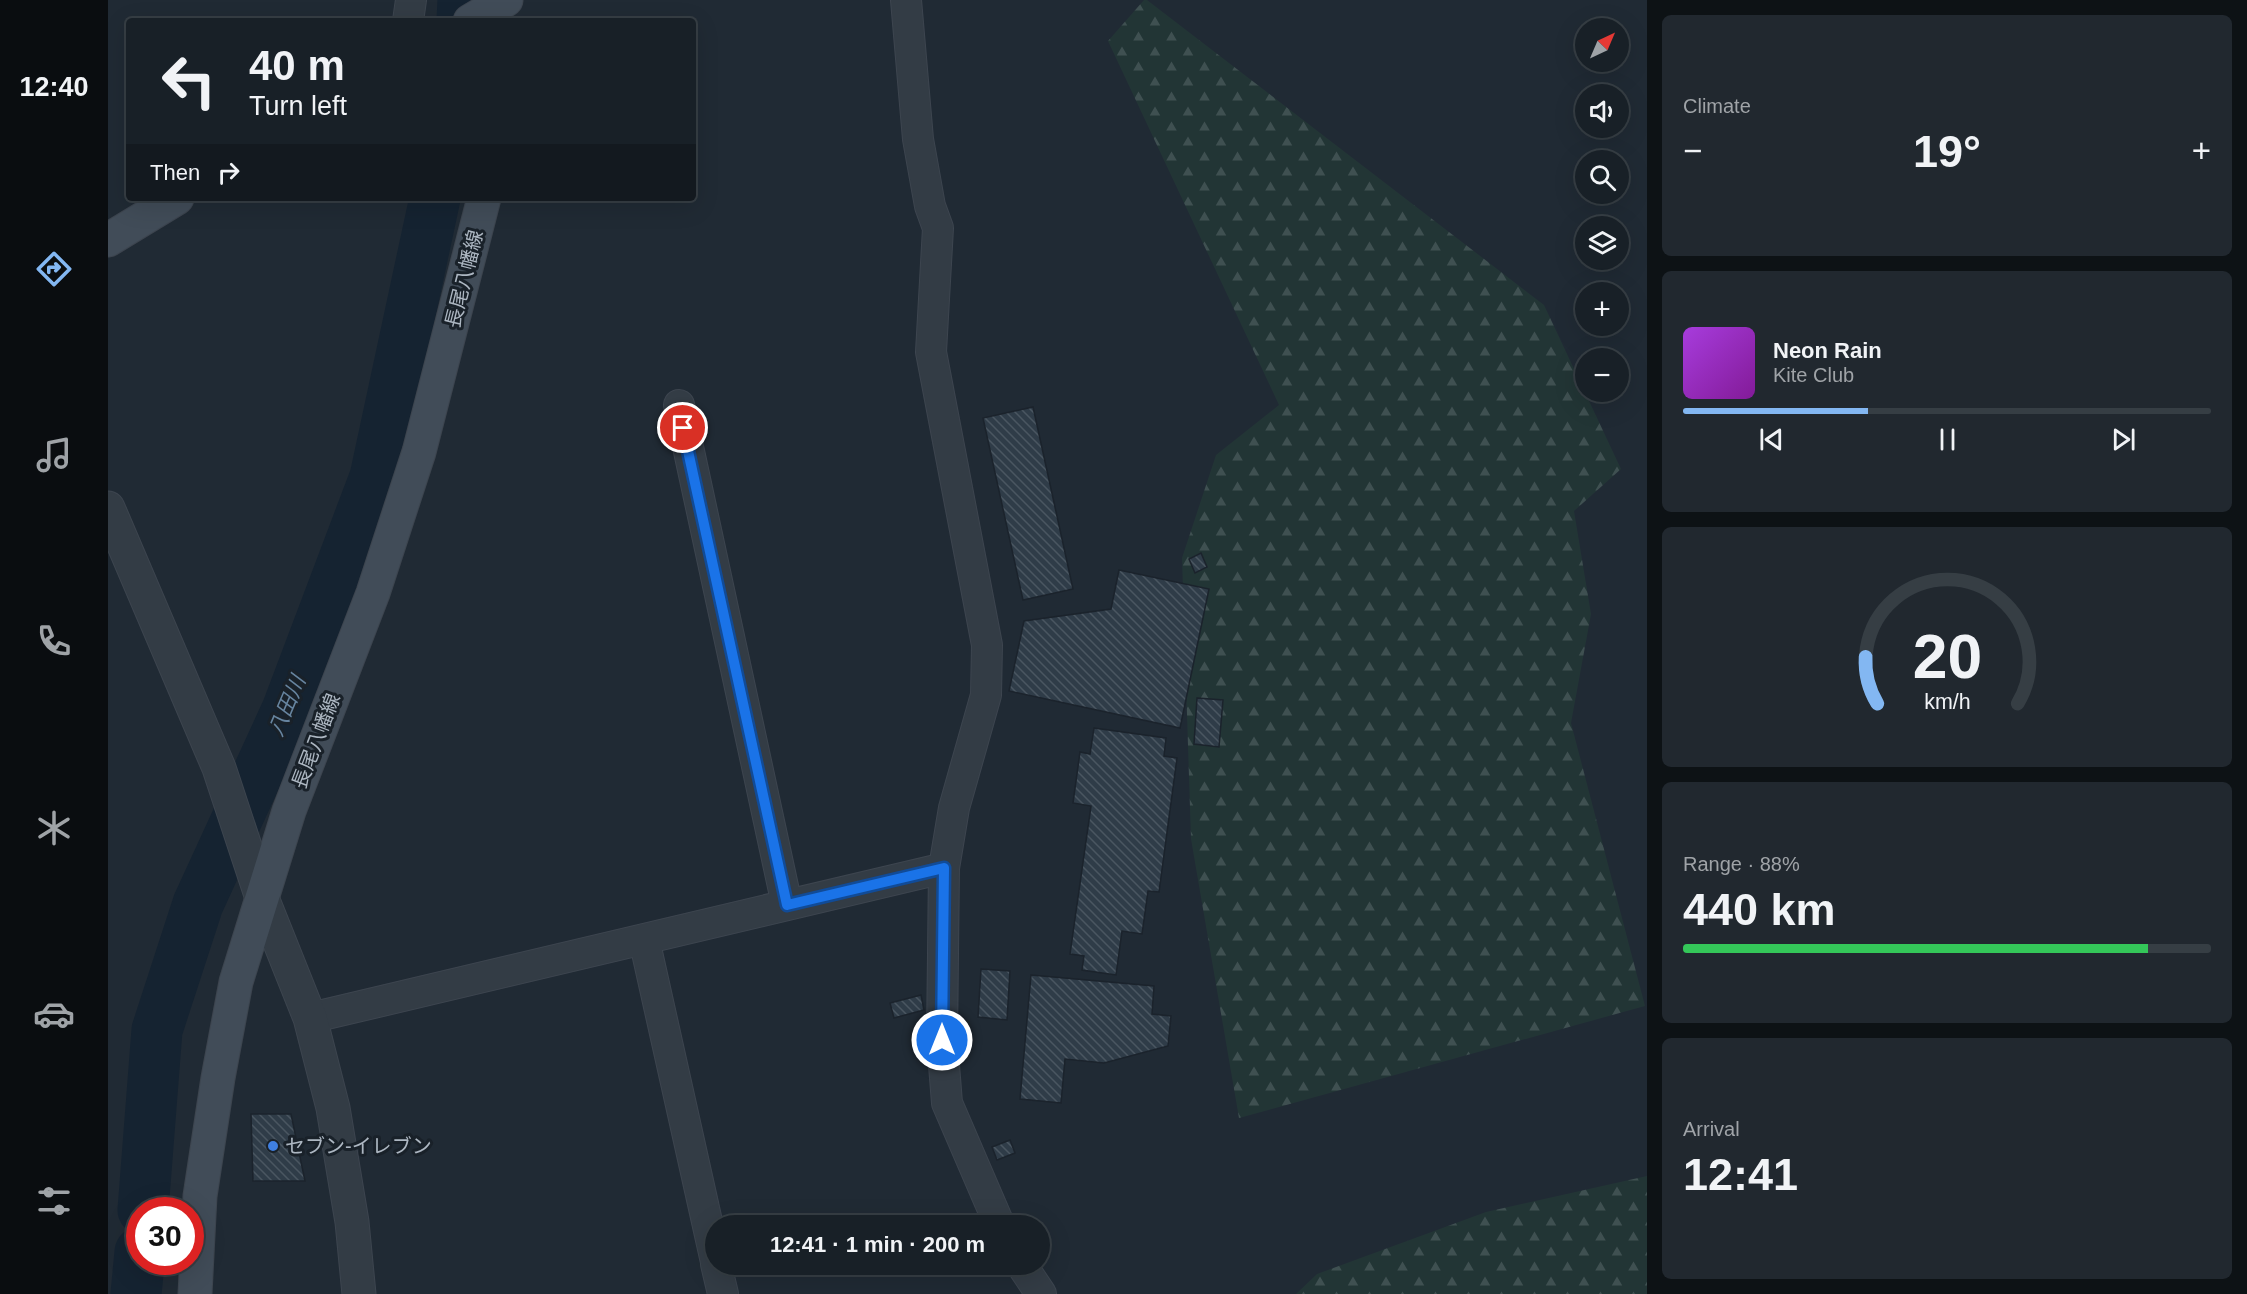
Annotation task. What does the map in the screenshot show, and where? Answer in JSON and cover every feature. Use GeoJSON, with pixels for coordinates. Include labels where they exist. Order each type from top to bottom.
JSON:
{"type":"FeatureCollection","features":[{"type":"Feature","properties":{"kind":"main road"},"geometry":{"type":"LineString","coordinates":[[475,18],[505,0]]}},
{"type":"Feature","properties":{"kind":"main road"},"geometry":{"type":"LineString","coordinates":[[521,18],[524,0]]}},
{"type":"Feature","properties":{"kind":"main road"},"geometry":{"type":"LineString","coordinates":[[108,240],[172,201]]}},
{"type":"Feature","properties":{"kind":"main road","name":"長尾八幡線"},"geometry":{"type":"LineString","coordinates":[[195,1294],[200,1196],[218,1078],[236,982],[289,811],[373,593],[419,452],[483,201]]}},
{"type":"Feature","properties":{"kind":"street"},"geometry":{"type":"LineString","coordinates":[[408,18],[411,0]]}},
{"type":"Feature","properties":{"kind":"street"},"geometry":{"type":"LineString","coordinates":[[906,0],[918,139],[930,206],[938,228],[931,352],[987,645],[986,695],[954,808],[944,868],[942,1040],[947,1103],[995,1215]]}},
{"type":"Feature","properties":{"kind":"street"},"geometry":{"type":"LineString","coordinates":[[678,405],[787,905]]}},
{"type":"Feature","properties":{"kind":"street"},"geometry":{"type":"LineString","coordinates":[[108,508],[219,768],[262,898],[310,1018],[333,1108],[352,1222],[358,1294]]}},
{"type":"Feature","properties":{"kind":"street"},"geometry":{"type":"LineString","coordinates":[[310,1018],[944,868]]}},
{"type":"Feature","properties":{"kind":"street"},"geometry":{"type":"LineString","coordinates":[[644,939],[705,1215]]}},
{"type":"Feature","properties":{"kind":"street"},"geometry":{"type":"LineString","coordinates":[[719,1275],[723,1294]]}},
{"type":"Feature","properties":{"kind":"street"},"geometry":{"type":"LineString","coordinates":[[1028,1275],[1041,1294]]}},
{"type":"Feature","properties":{"kind":"green space"},"geometry":{"type":"Polygon","coordinates":[[[1144,0],[1147,0],[1544,305],[1575,371],[1575,402],[1590,402],[1621,469],[1574,511],[1591,614],[1571,723],[1645,1006],[1239,1118],[1191,839],[1182,558],[1216,455],[1279,405],[1108,41],[1144,0]]]}},
{"type":"Feature","properties":{"kind":"green space"},"geometry":{"type":"Polygon","coordinates":[[[1647,1176],[1647,1294],[1296,1294],[1317,1274],[1486,1212],[1647,1176]]]}},
{"type":"Feature","properties":{"kind":"building"},"geometry":{"type":"Polygon","coordinates":[[[1033,407],[1073,589],[1023,600],[983,418],[1033,407]]]}},
{"type":"Feature","properties":{"kind":"building"},"geometry":{"type":"Polygon","coordinates":[[[1201,553],[1207,567],[1195,573],[1189,559],[1201,553]]]}},
{"type":"Feature","properties":{"kind":"building"},"geometry":{"type":"Polygon","coordinates":[[[1119,570],[1209,589],[1180,728],[1009,691],[1024,621],[1111,609],[1119,570]]]}},
{"type":"Feature","properties":{"kind":"building"},"geometry":{"type":"Polygon","coordinates":[[[1197,698],[1223,700],[1219,747],[1194,744],[1197,698]]]}},
{"type":"Feature","properties":{"kind":"building"},"geometry":{"type":"Polygon","coordinates":[[[1094,728],[1166,738],[1164,756],[1177,758],[1159,892],[1148,891],[1142,934],[1122,931],[1116,975],[1082,970],[1084,956],[1070,954],[1091,806],[1073,803],[1080,752],[1090,754],[1094,728]]]}},
{"type":"Feature","properties":{"kind":"building"},"geometry":{"type":"Polygon","coordinates":[[[981,969],[1010,971],[1007,1020],[978,1017],[981,969]]]}},
{"type":"Feature","properties":{"kind":"building"},"geometry":{"type":"Polygon","coordinates":[[[1031,975],[1154,986],[1152,1014],[1171,1016],[1168,1046],[1104,1063],[1065,1059],[1061,1103],[1020,1099],[1031,975]]]}},
{"type":"Feature","properties":{"kind":"building"},"geometry":{"type":"Polygon","coordinates":[[[921,995],[924,1010],[894,1018],[890,1003],[921,995]]]}},
{"type":"Feature","properties":{"kind":"building"},"geometry":{"type":"Polygon","coordinates":[[[251,1114],[291,1114],[305,1181],[253,1181],[251,1114]]]}},
{"type":"Feature","properties":{"kind":"building"},"geometry":{"type":"Polygon","coordinates":[[[1010,1140],[1015,1153],[997,1160],[992,1147],[1010,1140]]]}},
{"type":"Feature","properties":{"kind":"waterway","name":"八田川"},"geometry":{"type":"LineString","coordinates":[[462,18],[463,0]]}},
{"type":"Feature","properties":{"kind":"waterway","name":"八田川"},"geometry":{"type":"LineString","coordinates":[[144,1197],[157,1030],[198,904],[287,710],[375,477],[434,201]]}},
{"type":"Feature","properties":{"kind":"waterway","name":"八田川"},"geometry":{"type":"LineString","coordinates":[[136,1294],[138,1275]]}},
{"type":"Feature","properties":{"kind":"place","name":"セブン-イレブン"},"geometry":{"type":"Point","coordinates":[273,1146]}},
{"type":"Feature","properties":{"kind":"route"},"geometry":{"type":"LineString","coordinates":[[683,428],[787,905],[944,868],[942,1040]]}}]}
